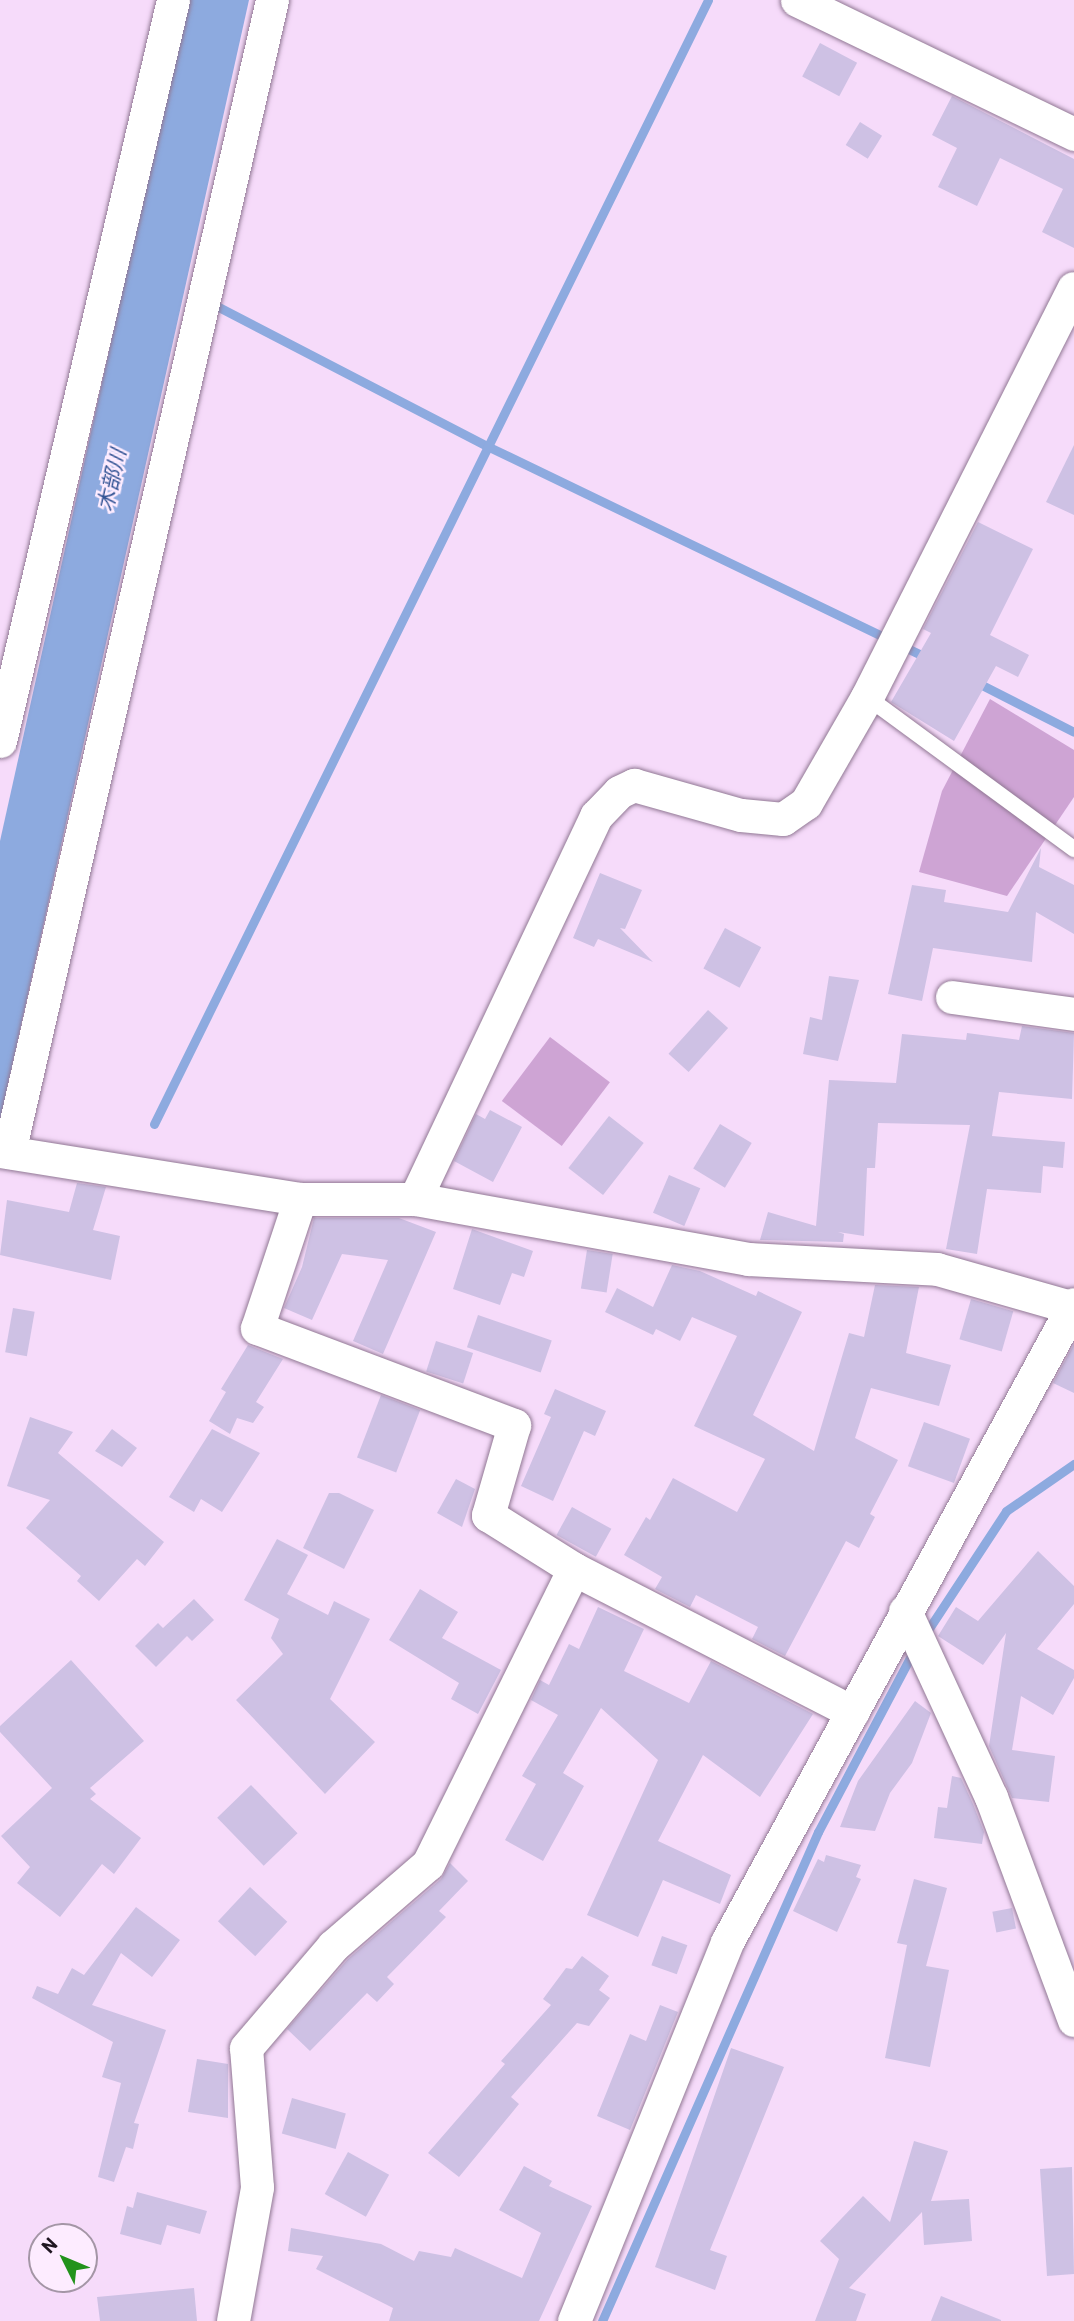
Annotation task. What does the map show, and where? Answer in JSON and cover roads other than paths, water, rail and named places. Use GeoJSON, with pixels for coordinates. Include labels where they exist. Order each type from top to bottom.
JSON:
{"type":"FeatureCollection","features":[{"type":"Feature","properties":{"kind":"street"},"geometry":{"type":"LineString","coordinates":[[0,741],[173,0]]}},
{"type":"Feature","properties":{"kind":"street"},"geometry":{"type":"LineString","coordinates":[[272,0],[5,1152],[300,1199],[415,1199],[748,1259],[937,1269],[1073,1307],[727,1942],[574,2321]]}},
{"type":"Feature","properties":{"kind":"street"},"geometry":{"type":"LineString","coordinates":[[797,0],[1074,134]]}},
{"type":"Feature","properties":{"kind":"street"},"geometry":{"type":"LineString","coordinates":[[415,1199],[596,816],[620,792],[634,785],[741,815],[783,819],[806,803],[867,697],[1074,288]]}},
{"type":"Feature","properties":{"kind":"street"},"geometry":{"type":"LineString","coordinates":[[952,997],[1074,1014]]}},
{"type":"Feature","properties":{"kind":"street"},"geometry":{"type":"LineString","coordinates":[[300,1199],[257,1328],[514,1425],[488,1515],[574,1569],[852,1712]]}},
{"type":"Feature","properties":{"kind":"street"},"geometry":{"type":"LineString","coordinates":[[233,2321],[257,2187],[246,2048],[334,1946],[428,1864],[574,1569]]}},
{"type":"Feature","properties":{"kind":"street"},"geometry":{"type":"LineString","coordinates":[[905,1611],[991,1797],[1074,2020]]}},
{"type":"Feature","properties":{"kind":"lane"},"geometry":{"type":"LineString","coordinates":[[867,697],[1074,849]]}},
{"type":"Feature","properties":{"kind":"water","name":"木部川"},"geometry":{"type":"Polygon","coordinates":[[[187,0],[249,0],[0,1120],[0,841],[187,0]]]}},
{"type":"Feature","properties":{"kind":"waterway"},"geometry":{"type":"LineString","coordinates":[[154,1124],[708,0]]}},
{"type":"Feature","properties":{"kind":"waterway"},"geometry":{"type":"LineString","coordinates":[[209,302],[487,446],[927,658]]}},
{"type":"Feature","properties":{"kind":"waterway"},"geometry":{"type":"LineString","coordinates":[[974,681],[1074,732]]}},
{"type":"Feature","properties":{"kind":"waterway"},"geometry":{"type":"LineString","coordinates":[[924,1636],[1006,1511],[1074,1464]]}},
{"type":"Feature","properties":{"kind":"waterway"},"geometry":{"type":"LineString","coordinates":[[602,2321],[818,1832],[914,1650]]}}]}
